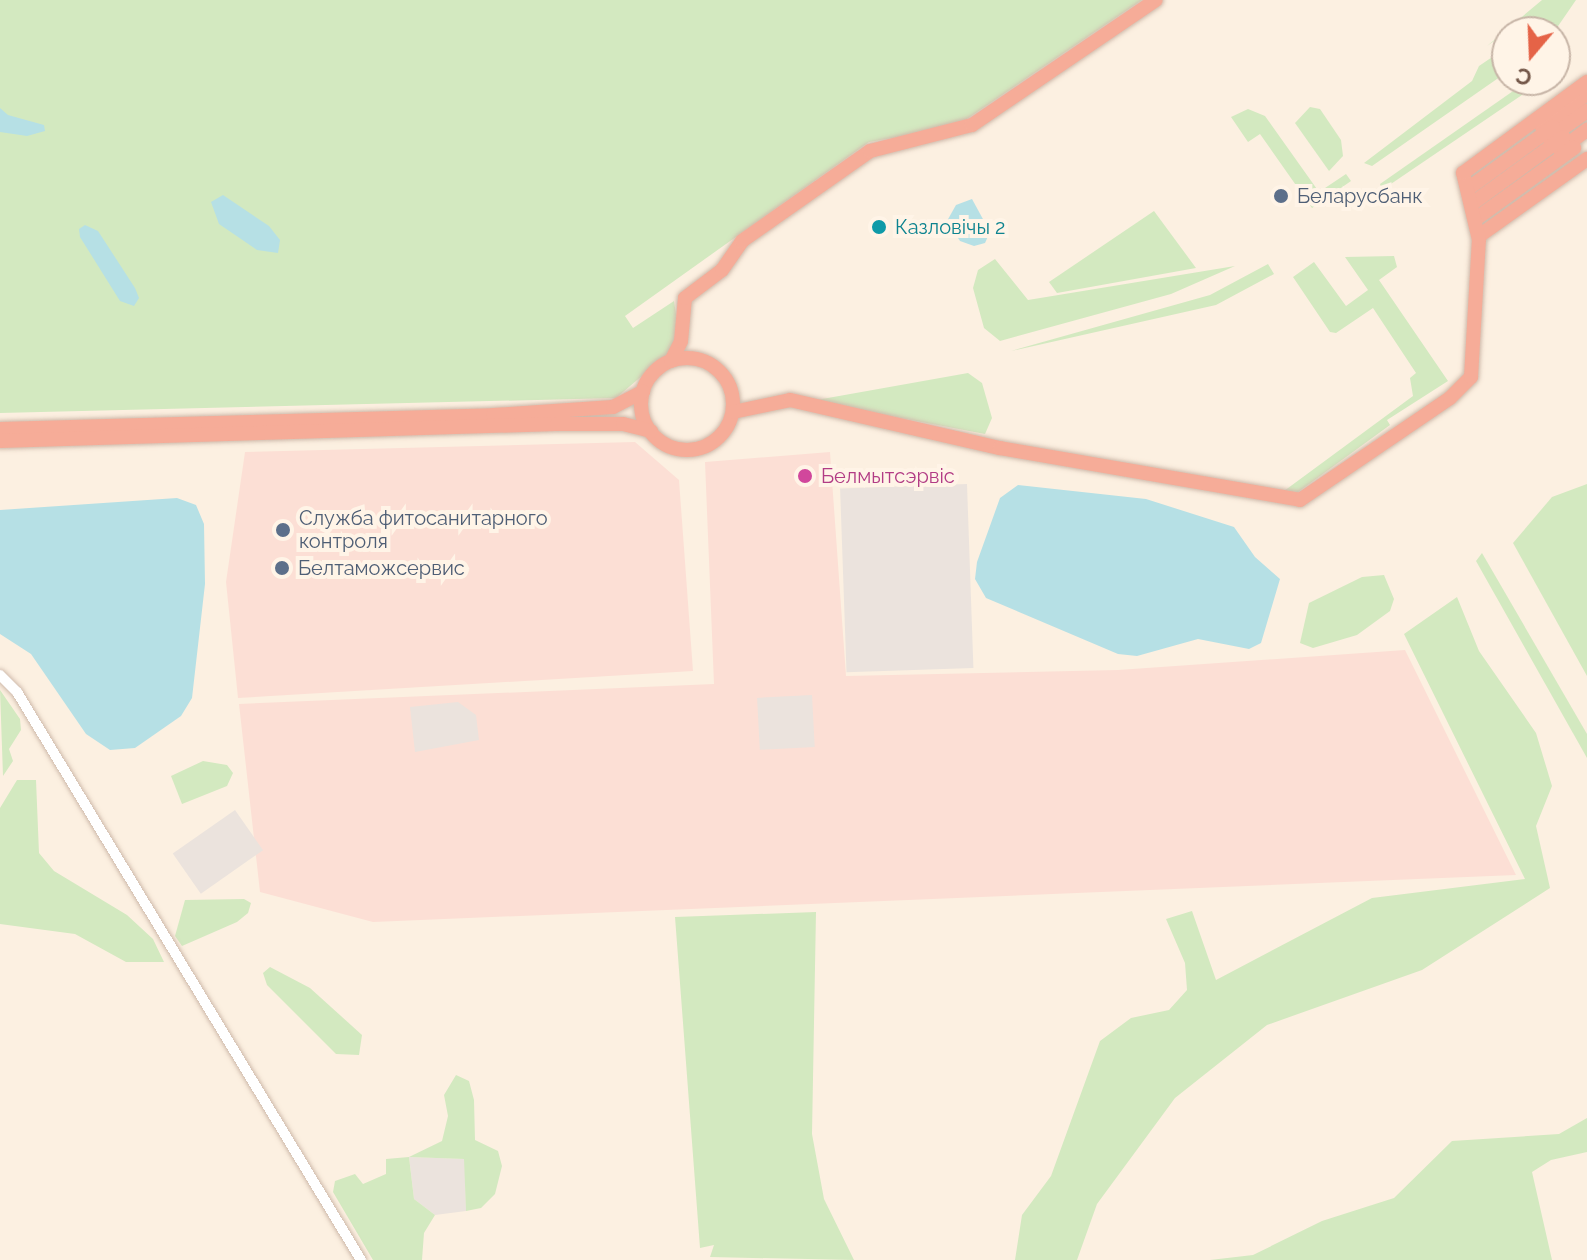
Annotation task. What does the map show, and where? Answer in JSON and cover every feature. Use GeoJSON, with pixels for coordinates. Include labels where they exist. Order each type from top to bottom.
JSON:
{"type":"FeatureCollection","features":[{"type":"Feature","properties":{"kind":"highway"},"geometry":{"type":"LineString","coordinates":[[671,361],[681,341],[685,298],[722,270],[742,241],[870,151],[972,125],[1156,0]]}},
{"type":"Feature","properties":{"kind":"highway"},"geometry":{"type":"LineString","coordinates":[[733,412],[790,400],[1000,448],[1300,500],[1450,398],[1471,377],[1474,207],[1463,173],[1587,82]]}},
{"type":"Feature","properties":{"kind":"highway"},"geometry":{"type":"LineString","coordinates":[[1474,207],[1587,94]]}},
{"type":"Feature","properties":{"kind":"highway"},"geometry":{"type":"LineString","coordinates":[[1474,207],[1587,102]]}},
{"type":"Feature","properties":{"kind":"highway"},"geometry":{"type":"LineString","coordinates":[[1474,207],[1587,111]]}},
{"type":"Feature","properties":{"kind":"highway"},"geometry":{"type":"LineString","coordinates":[[1474,207],[1587,120]]}},
{"type":"Feature","properties":{"kind":"highway"},"geometry":{"type":"LineString","coordinates":[[1474,207],[1587,130]]}},
{"type":"Feature","properties":{"kind":"highway"},"geometry":{"type":"LineString","coordinates":[[1474,207],[1587,139]]}},
{"type":"Feature","properties":{"kind":"highway"},"geometry":{"type":"LineString","coordinates":[[1474,207],[1587,149]]}},
{"type":"Feature","properties":{"kind":"highway"},"geometry":{"type":"LineString","coordinates":[[1474,207],[1587,159]]}},
{"type":"Feature","properties":{"kind":"highway"},"geometry":{"type":"LineString","coordinates":[[0,441],[623,424],[651,431],[673,448],[701,448],[722,434],[733,412],[730,387],[716,368],[693,358],[671,361],[650,376],[643,392],[642,414],[651,431]]}},
{"type":"Feature","properties":{"kind":"highway"},"geometry":{"type":"LineString","coordinates":[[0,429],[493,415],[613,407],[643,392]]}},
{"type":"Feature","properties":{"kind":"street"},"geometry":{"type":"LineString","coordinates":[[0,675],[17,692],[361,1260]]}},
{"type":"Feature","properties":{"kind":"shaded area"},"geometry":{"type":"Polygon","coordinates":[[[635,442],[679,480],[693,671],[238,698],[226,582],[245,452],[635,442]]]}},
{"type":"Feature","properties":{"kind":"shaded area"},"geometry":{"type":"Polygon","coordinates":[[[830,452],[846,676],[1118,670],[1405,650],[1516,875],[373,922],[260,892],[239,704],[714,684],[705,462],[830,452]]]}},
{"type":"Feature","properties":{"kind":"shaded area"},"geometry":{"type":"Polygon","coordinates":[[[967,484],[973,668],[846,672],[840,488],[967,484]]]}},
{"type":"Feature","properties":{"kind":"shaded area"},"geometry":{"type":"Polygon","coordinates":[[[812,695],[815,747],[760,750],[757,698],[812,695]]]}},
{"type":"Feature","properties":{"kind":"shaded area"},"geometry":{"type":"Polygon","coordinates":[[[458,702],[476,715],[479,740],[415,752],[410,707],[458,702]]]}},
{"type":"Feature","properties":{"kind":"shaded area"},"geometry":{"type":"Polygon","coordinates":[[[235,810],[263,850],[201,894],[173,854],[235,810]]]}},
{"type":"Feature","properties":{"kind":"shaded area"},"geometry":{"type":"Polygon","coordinates":[[[409,1157],[465,1159],[466,1211],[435,1215],[414,1199],[409,1157]]]}},
{"type":"Feature","properties":{"kind":"green space"},"geometry":{"type":"Polygon","coordinates":[[[0,0],[1142,0],[955,127],[869,142],[625,316],[633,328],[674,301],[678,327],[670,352],[616,398],[0,413],[0,0]]]}},
{"type":"Feature","properties":{"kind":"green space"},"geometry":{"type":"Polygon","coordinates":[[[1542,0],[1576,0],[1565,16],[1523,16],[1542,0]]]}},
{"type":"Feature","properties":{"kind":"green space"},"geometry":{"type":"Polygon","coordinates":[[[1491,58],[1491,83],[1372,166],[1364,163],[1472,81],[1479,66],[1491,58]]]}},
{"type":"Feature","properties":{"kind":"green space"},"geometry":{"type":"Polygon","coordinates":[[[1506,96],[1520,96],[1382,190],[1380,184],[1506,96]]]}},
{"type":"Feature","properties":{"kind":"green space"},"geometry":{"type":"Polygon","coordinates":[[[1310,107],[1320,109],[1341,140],[1343,156],[1329,171],[1295,123],[1310,107]]]}},
{"type":"Feature","properties":{"kind":"green space"},"geometry":{"type":"Polygon","coordinates":[[[1248,109],[1265,116],[1319,192],[1346,174],[1351,181],[1312,208],[1260,134],[1248,142],[1231,117],[1248,109]]]}},
{"type":"Feature","properties":{"kind":"green space"},"geometry":{"type":"Polygon","coordinates":[[[1154,211],[1196,268],[1057,293],[1049,282],[1154,211]]]}},
{"type":"Feature","properties":{"kind":"green space"},"geometry":{"type":"Polygon","coordinates":[[[1394,256],[1397,267],[1379,280],[1448,381],[1387,420],[1390,425],[1298,492],[1284,491],[1413,396],[1410,378],[1416,373],[1373,308],[1336,333],[1330,332],[1293,277],[1314,262],[1346,306],[1368,290],[1345,257],[1394,256]]]}},
{"type":"Feature","properties":{"kind":"green space"},"geometry":{"type":"Polygon","coordinates":[[[995,259],[1028,300],[1235,266],[1171,294],[1000,341],[984,328],[973,288],[978,270],[995,259]]]}},
{"type":"Feature","properties":{"kind":"green space"},"geometry":{"type":"Polygon","coordinates":[[[1268,264],[1274,274],[1216,305],[1011,351],[1210,295],[1268,264]]]}},
{"type":"Feature","properties":{"kind":"green space"},"geometry":{"type":"Polygon","coordinates":[[[968,373],[982,383],[992,418],[985,434],[811,401],[968,373]]]}},
{"type":"Feature","properties":{"kind":"green space"},"geometry":{"type":"Polygon","coordinates":[[[1587,484],[1587,676],[1513,543],[1552,497],[1587,484]]]}},
{"type":"Feature","properties":{"kind":"green space"},"geometry":{"type":"Polygon","coordinates":[[[1482,553],[1587,734],[1587,758],[1476,561],[1482,553]]]}},
{"type":"Feature","properties":{"kind":"green space"},"geometry":{"type":"Polygon","coordinates":[[[1384,575],[1394,599],[1390,611],[1357,635],[1313,648],[1300,643],[1309,603],[1362,577],[1384,575]]]}},
{"type":"Feature","properties":{"kind":"green space"},"geometry":{"type":"Polygon","coordinates":[[[1457,597],[1479,651],[1536,733],[1552,786],[1536,826],[1550,888],[1422,970],[1267,1025],[1175,1098],[1097,1204],[1077,1260],[1015,1260],[1022,1215],[1051,1176],[1100,1041],[1131,1018],[1169,1010],[1187,990],[1185,963],[1166,919],[1192,911],[1216,980],[1372,898],[1525,879],[1404,634],[1457,597]]]}},
{"type":"Feature","properties":{"kind":"green space"},"geometry":{"type":"Polygon","coordinates":[[[0,690],[20,719],[21,730],[9,749],[13,761],[3,776],[0,690]]]}},
{"type":"Feature","properties":{"kind":"green space"},"geometry":{"type":"Polygon","coordinates":[[[203,761],[227,765],[233,773],[227,786],[182,804],[171,776],[203,761]]]}},
{"type":"Feature","properties":{"kind":"green space"},"geometry":{"type":"Polygon","coordinates":[[[17,780],[36,780],[39,853],[54,871],[127,915],[153,939],[164,962],[126,962],[75,934],[0,924],[0,808],[17,780]]]}},
{"type":"Feature","properties":{"kind":"green space"},"geometry":{"type":"Polygon","coordinates":[[[244,899],[251,903],[248,913],[237,922],[182,946],[175,936],[185,900],[244,899]]]}},
{"type":"Feature","properties":{"kind":"green space"},"geometry":{"type":"Polygon","coordinates":[[[816,912],[812,1134],[824,1199],[854,1260],[710,1257],[714,1245],[700,1248],[675,917],[816,912]]]}},
{"type":"Feature","properties":{"kind":"green space"},"geometry":{"type":"Polygon","coordinates":[[[270,967],[310,988],[362,1035],[359,1055],[336,1054],[267,985],[263,973],[270,967]]]}},
{"type":"Feature","properties":{"kind":"green space"},"geometry":{"type":"Polygon","coordinates":[[[456,1075],[469,1081],[474,1100],[475,1140],[498,1151],[502,1166],[495,1194],[481,1208],[466,1211],[464,1159],[409,1157],[442,1141],[448,1116],[444,1095],[456,1075]]]}},
{"type":"Feature","properties":{"kind":"green space"},"geometry":{"type":"Polygon","coordinates":[[[1587,1118],[1587,1152],[1551,1160],[1532,1172],[1552,1260],[1210,1260],[1253,1255],[1322,1221],[1394,1198],[1452,1141],[1559,1134],[1587,1118]]]}},
{"type":"Feature","properties":{"kind":"green space"},"geometry":{"type":"Polygon","coordinates":[[[409,1157],[414,1199],[435,1215],[424,1233],[422,1260],[373,1260],[333,1192],[335,1181],[355,1174],[363,1184],[386,1174],[386,1159],[409,1157]]]}},
{"type":"Feature","properties":{"kind":"water"},"geometry":{"type":"Polygon","coordinates":[[[0,108],[8,115],[44,125],[45,131],[27,136],[0,132],[0,108]]]}},
{"type":"Feature","properties":{"kind":"water"},"geometry":{"type":"Polygon","coordinates":[[[223,195],[269,226],[280,240],[278,253],[257,250],[219,224],[211,202],[223,195]]]}},
{"type":"Feature","properties":{"kind":"water"},"geometry":{"type":"Polygon","coordinates":[[[972,199],[990,232],[985,243],[974,246],[960,241],[947,221],[956,205],[972,199]]]}},
{"type":"Feature","properties":{"kind":"water"},"geometry":{"type":"Polygon","coordinates":[[[85,225],[98,231],[135,288],[139,298],[134,306],[120,301],[80,237],[79,229],[85,225]]]}},
{"type":"Feature","properties":{"kind":"water"},"geometry":{"type":"Polygon","coordinates":[[[1018,485],[1146,499],[1234,527],[1255,557],[1280,579],[1261,643],[1249,649],[1198,639],[1137,656],[1118,654],[986,598],[975,579],[977,562],[1000,498],[1018,485]]]}},
{"type":"Feature","properties":{"kind":"water"},"geometry":{"type":"Polygon","coordinates":[[[177,498],[196,505],[204,524],[205,584],[192,698],[181,716],[135,748],[110,750],[86,734],[31,654],[0,634],[0,510],[177,498]]]}},
{"type":"Feature","properties":{"kind":"place","name":"Беларусбанк"},"geometry":{"type":"Point","coordinates":[1281,196]}},
{"type":"Feature","properties":{"kind":"place","name":"Казловічы 2"},"geometry":{"type":"Point","coordinates":[879,227]}},
{"type":"Feature","properties":{"kind":"place","name":"Белмытсэрвіс"},"geometry":{"type":"Point","coordinates":[805,476]}},
{"type":"Feature","properties":{"kind":"place","name":"Служба фитосанитарного контроля"},"geometry":{"type":"Point","coordinates":[283,530]}},
{"type":"Feature","properties":{"kind":"place","name":"Белтаможсервис"},"geometry":{"type":"Point","coordinates":[282,568]}}]}
